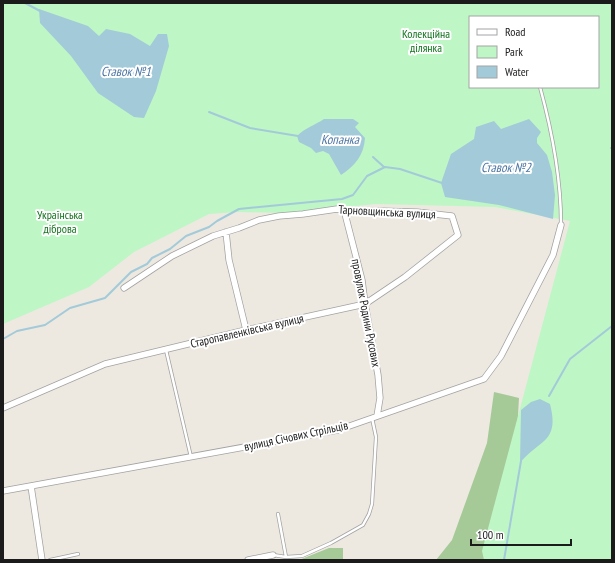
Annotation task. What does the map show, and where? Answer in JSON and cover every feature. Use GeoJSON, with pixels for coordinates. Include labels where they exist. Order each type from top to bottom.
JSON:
{"type":"FeatureCollection","features":[{"type":"Feature","properties":{"kind":"street","name":"Тарновщинська вулиця"},"geometry":{"type":"LineString","coordinates":[[124,288],[172,256],[213,236],[259,220],[337,208],[344,210],[417,212],[452,216]]}},
{"type":"Feature","properties":{"kind":"street","name":"провулок Родини Русових"},"geometry":{"type":"LineString","coordinates":[[344,210],[362,280],[378,375],[380,398],[375,417]]}},
{"type":"Feature","properties":{"kind":"street","name":"Старопавленківська вулиця"},"geometry":{"type":"LineString","coordinates":[[3,408],[105,364],[246,330],[365,304],[405,277],[458,235],[452,216]]}},
{"type":"Feature","properties":{"kind":"street","name":"вулиця Січових Стрільців"},"geometry":{"type":"LineString","coordinates":[[3,491],[338,430],[484,379],[501,356],[553,255],[562,225]]}},
{"type":"Feature","properties":{"kind":"street"},"geometry":{"type":"LineString","coordinates":[[226,232],[229,260],[246,330]]}},
{"type":"Feature","properties":{"kind":"street"},"geometry":{"type":"LineString","coordinates":[[31,486],[42,560]]}},
{"type":"Feature","properties":{"kind":"street"},"geometry":{"type":"LineString","coordinates":[[248,560],[273,554]]}},
{"type":"Feature","properties":{"kind":"lane"},"geometry":{"type":"LineString","coordinates":[[540,88],[546,107],[554,153],[562,225]]}},
{"type":"Feature","properties":{"kind":"lane"},"geometry":{"type":"LineString","coordinates":[[166,350],[191,457]]}},
{"type":"Feature","properties":{"kind":"lane"},"geometry":{"type":"LineString","coordinates":[[273,554],[286,557],[302,556],[363,525],[372,504],[376,437],[375,417]]}},
{"type":"Feature","properties":{"kind":"lane"},"geometry":{"type":"LineString","coordinates":[[278,514],[286,557]]}},
{"type":"Feature","properties":{"kind":"lane"},"geometry":{"type":"LineString","coordinates":[[50,560],[78,554]]}},
{"type":"Feature","properties":{"kind":"green space"},"geometry":{"type":"Polygon","coordinates":[[[3,3],[612,3],[612,560],[484,560],[482,551],[570,221],[495,207],[376,204],[286,213],[237,212],[209,214],[134,252],[89,287],[3,324],[3,3]]]}},
{"type":"Feature","properties":{"kind":"green space"},"geometry":{"type":"Polygon","coordinates":[[[494,392],[519,398],[516,450],[612,401],[612,560],[436,560],[452,540],[487,443],[494,392]]]}},
{"type":"Feature","properties":{"kind":"green space"},"geometry":{"type":"Polygon","coordinates":[[[329,548],[343,548],[343,560],[299,560],[329,548]]]}},
{"type":"Feature","properties":{"kind":"water","name":"Ставок №1"},"geometry":{"type":"Polygon","coordinates":[[[39,9],[88,26],[99,36],[106,29],[130,34],[150,46],[158,34],[167,34],[169,46],[156,91],[144,118],[134,117],[98,93],[71,56],[40,23],[39,9]]]}},
{"type":"Feature","properties":{"kind":"water","name":"Копанка"},"geometry":{"type":"Polygon","coordinates":[[[324,119],[353,119],[359,123],[355,127],[365,138],[363,150],[358,160],[351,168],[341,175],[329,154],[323,151],[316,153],[311,148],[299,142],[297,136],[324,119]]]}},
{"type":"Feature","properties":{"kind":"water","name":"Ставок №2"},"geometry":{"type":"Polygon","coordinates":[[[529,119],[541,132],[537,138],[537,143],[547,155],[552,172],[555,195],[553,219],[499,205],[445,197],[441,183],[451,154],[474,139],[476,127],[494,121],[501,129],[529,119]]]}},
{"type":"Feature","properties":{"kind":"water"},"geometry":{"type":"Polygon","coordinates":[[[540,399],[550,404],[552,426],[550,433],[546,439],[520,463],[521,410],[531,402],[540,399]]]}},
{"type":"Feature","properties":{"kind":"waterway"},"geometry":{"type":"LineString","coordinates":[[25,3],[40,11]]}},
{"type":"Feature","properties":{"kind":"waterway"},"geometry":{"type":"LineString","coordinates":[[209,112],[250,128],[298,136]]}},
{"type":"Feature","properties":{"kind":"waterway"},"geometry":{"type":"LineString","coordinates":[[373,157],[384,167]]}},
{"type":"Feature","properties":{"kind":"waterway"},"geometry":{"type":"LineString","coordinates":[[3,339],[17,331],[45,325],[70,308],[105,298],[131,272],[147,264],[152,258],[170,249],[186,236],[209,227],[239,209],[342,199],[353,195],[367,176],[385,167],[400,169],[442,183]]}},
{"type":"Feature","properties":{"kind":"waterway"},"geometry":{"type":"LineString","coordinates":[[549,396],[570,359],[612,326]]}},
{"type":"Feature","properties":{"kind":"waterway"},"geometry":{"type":"LineString","coordinates":[[504,560],[521,461]]}},
{"type":"Feature","properties":{"kind":"park label","name":"Колекційна ділянка"},"geometry":{"type":"Point","coordinates":[426,41]}},
{"type":"Feature","properties":{"kind":"park label","name":"Українська діброва"},"geometry":{"type":"Point","coordinates":[60,222]}}]}
